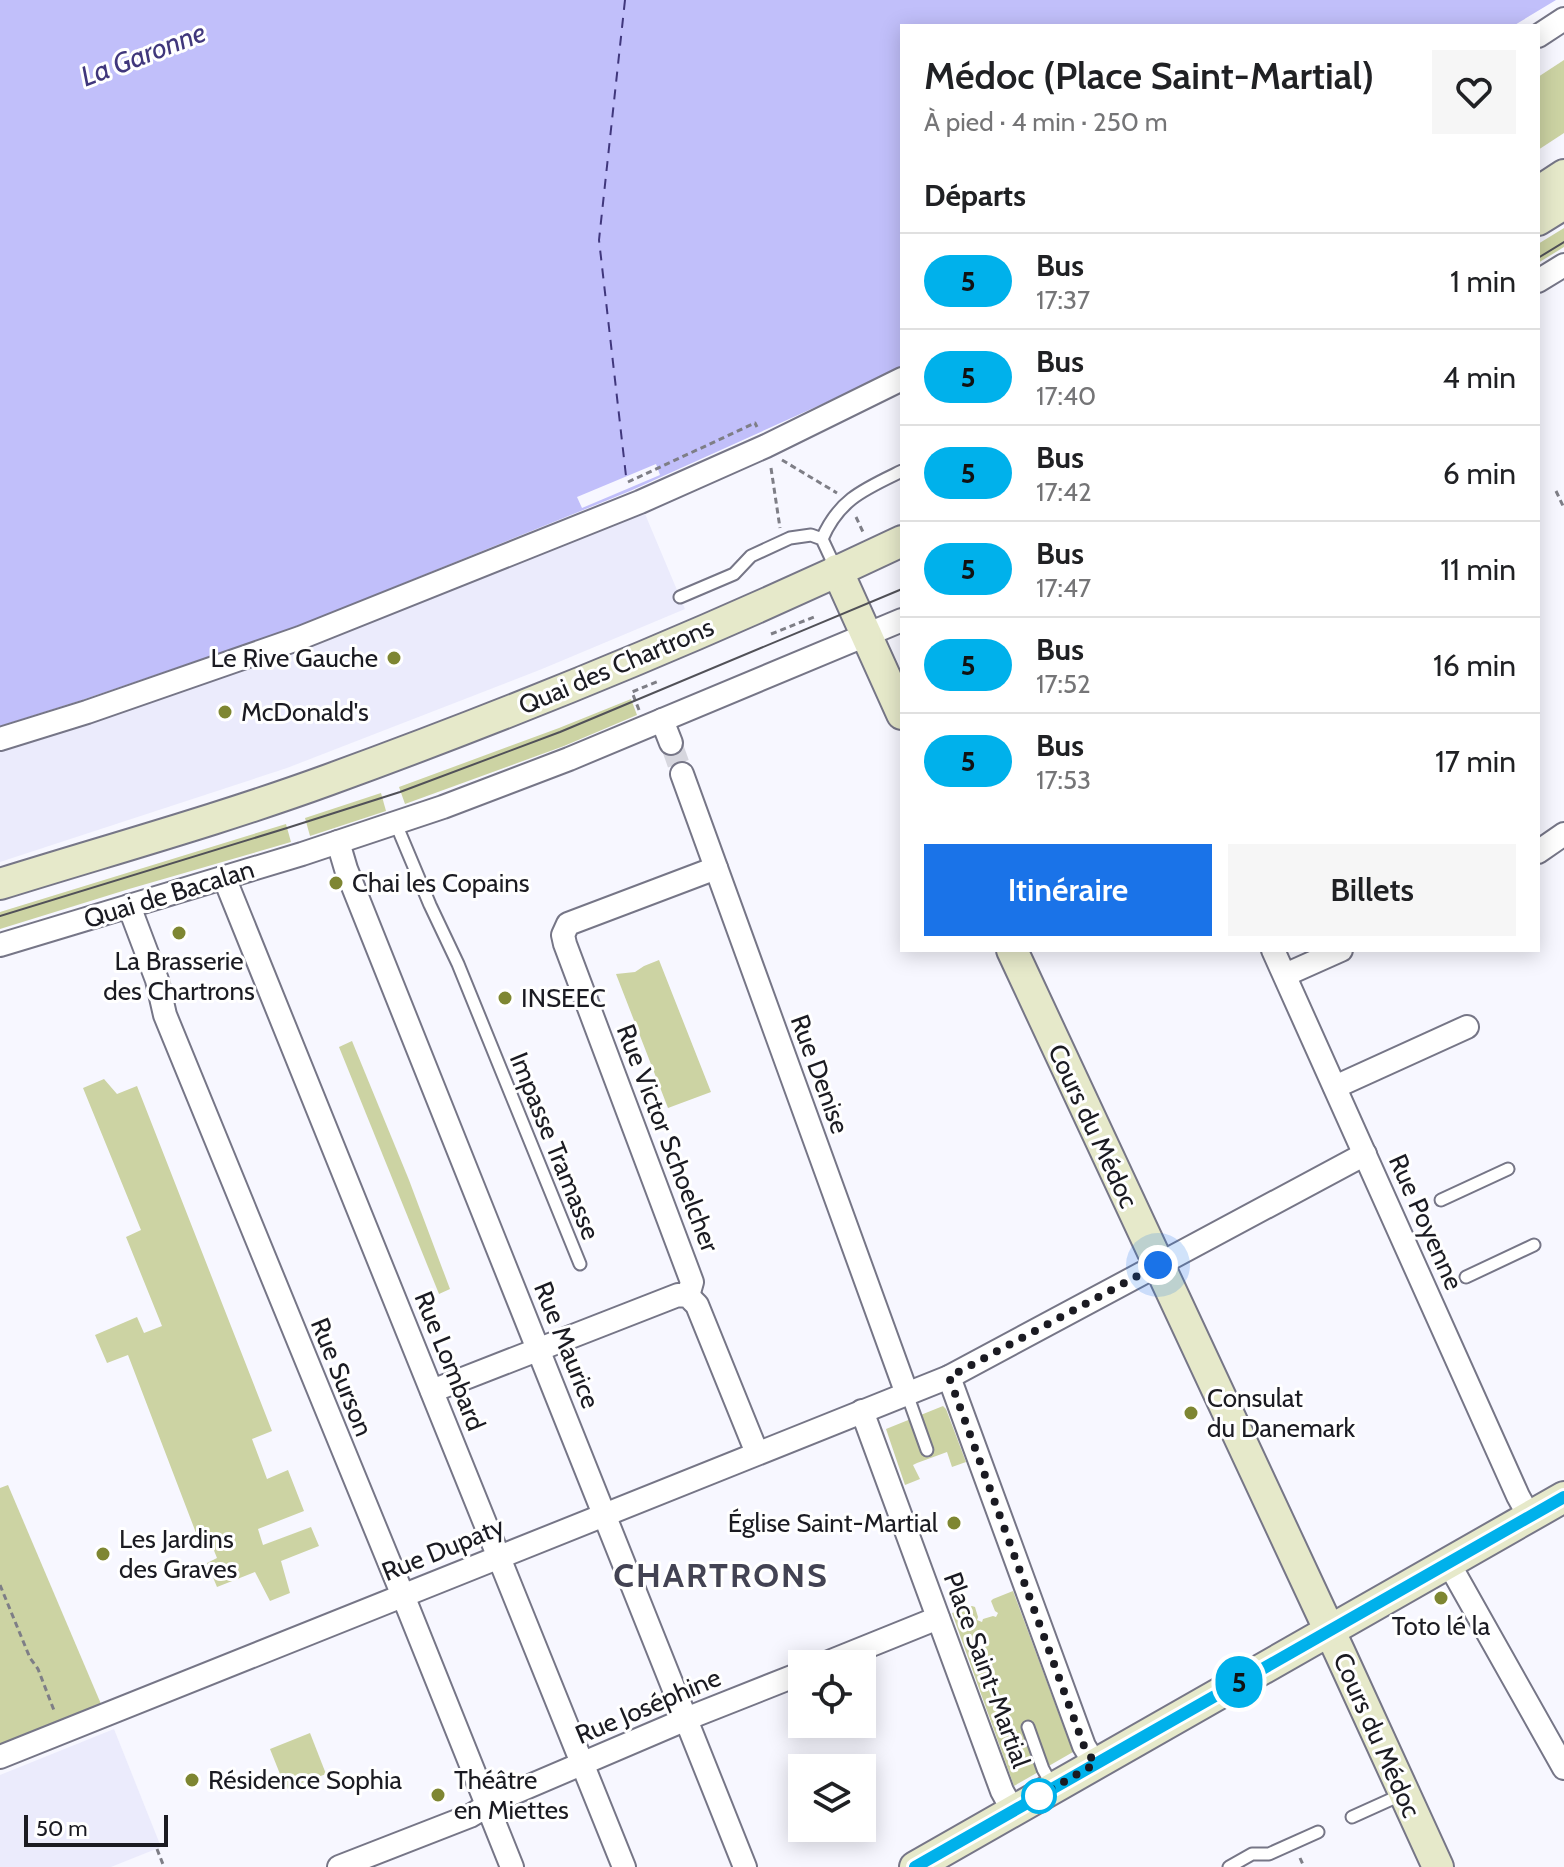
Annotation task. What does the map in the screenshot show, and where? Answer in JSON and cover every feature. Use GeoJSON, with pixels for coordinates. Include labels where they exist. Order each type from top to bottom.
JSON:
{"type":"FeatureCollection","features":[{"type":"Feature","properties":{"kind":"main road"},"geometry":{"type":"LineString","coordinates":[[1540,191],[1564,175]]}},
{"type":"Feature","properties":{"kind":"main road"},"geometry":{"type":"LineString","coordinates":[[1540,219],[1564,204]]}},
{"type":"Feature","properties":{"kind":"main road","name":"Quai des Chartrons"},"geometry":{"type":"LineString","coordinates":[[328,788],[389,776],[555,713],[841,580],[900,542]]}},
{"type":"Feature","properties":{"kind":"main road","name":"Quai des Chartrons"},"geometry":{"type":"LineString","coordinates":[[841,580],[900,564]]}},
{"type":"Feature","properties":{"kind":"main road"},"geometry":{"type":"LineString","coordinates":[[841,580],[900,710]]}},
{"type":"Feature","properties":{"kind":"main road"},"geometry":{"type":"LineString","coordinates":[[0,884],[328,788]]}},
{"type":"Feature","properties":{"kind":"main road","name":"Quai de Bacalan"},"geometry":{"type":"LineString","coordinates":[[0,896],[328,788]]}},
{"type":"Feature","properties":{"kind":"main road","name":"Cours du Médoc"},"geometry":{"type":"LineString","coordinates":[[1013,952],[1438,1867]]}},
{"type":"Feature","properties":{"kind":"main road"},"geometry":{"type":"LineString","coordinates":[[915,1867],[1564,1497]]}},
{"type":"Feature","properties":{"kind":"street"},"geometry":{"type":"LineString","coordinates":[[1540,35],[1564,19]]}},
{"type":"Feature","properties":{"kind":"street"},"geometry":{"type":"LineString","coordinates":[[1540,280],[1564,265]]}},
{"type":"Feature","properties":{"kind":"street"},"geometry":{"type":"LineString","coordinates":[[0,739],[303,645],[640,502],[766,446],[900,380]]}},
{"type":"Feature","properties":{"kind":"street"},"geometry":{"type":"LineString","coordinates":[[338,842],[396,824],[569,759],[652,718],[900,621]]}},
{"type":"Feature","properties":{"kind":"street"},"geometry":{"type":"LineString","coordinates":[[652,718],[671,743]]}},
{"type":"Feature","properties":{"kind":"street","name":"Rue Denise"},"geometry":{"type":"LineString","coordinates":[[682,774],[907,1394]]}},
{"type":"Feature","properties":{"kind":"street"},"geometry":{"type":"LineString","coordinates":[[1540,851],[1564,834]]}},
{"type":"Feature","properties":{"kind":"street","name":"Quai de Bacalan"},"geometry":{"type":"LineString","coordinates":[[0,945],[338,842]]}},
{"type":"Feature","properties":{"kind":"street","name":"Rue Maurice"},"geometry":{"type":"LineString","coordinates":[[338,842],[346,869],[745,1867]]}},
{"type":"Feature","properties":{"kind":"street","name":"Rue Victor Schoelcher"},"geometry":{"type":"LineString","coordinates":[[688,1296],[692,1282],[563,935],[568,924],[716,868]]}},
{"type":"Feature","properties":{"kind":"street","name":"Rue Lombard"},"geometry":{"type":"LineString","coordinates":[[224,877],[624,1867]]}},
{"type":"Feature","properties":{"kind":"street","name":"Rue Surson"},"geometry":{"type":"LineString","coordinates":[[129,906],[157,980],[165,1015],[512,1867]]}},
{"type":"Feature","properties":{"kind":"street","name":"Rue Poyenne"},"geometry":{"type":"LineString","coordinates":[[1274,952],[1365,1154],[1399,1219],[1529,1516]]}},
{"type":"Feature","properties":{"kind":"street"},"geometry":{"type":"LineString","coordinates":[[1285,975],[1337,952]]}},
{"type":"Feature","properties":{"kind":"street"},"geometry":{"type":"LineString","coordinates":[[1335,1087],[1467,1027]]}},
{"type":"Feature","properties":{"kind":"street","name":"Rue Dupaty"},"geometry":{"type":"LineString","coordinates":[[0,1757],[949,1377],[1365,1154]]}},
{"type":"Feature","properties":{"kind":"street"},"geometry":{"type":"LineString","coordinates":[[432,1391],[678,1295],[688,1296],[697,1305],[757,1453]]}},
{"type":"Feature","properties":{"kind":"street"},"geometry":{"type":"LineString","coordinates":[[949,1377],[1084,1746],[1095,1764]]}},
{"type":"Feature","properties":{"kind":"street","name":"Place Saint-Martial"},"geometry":{"type":"LineString","coordinates":[[862,1411],[1002,1791],[1013,1811]]}},
{"type":"Feature","properties":{"kind":"street"},"geometry":{"type":"LineString","coordinates":[[1448,1562],[1564,1768]]}},
{"type":"Feature","properties":{"kind":"street"},"geometry":{"type":"LineString","coordinates":[[859,1650],[938,1618]]}},
{"type":"Feature","properties":{"kind":"street","name":"Rue Joséphine"},"geometry":{"type":"LineString","coordinates":[[339,1867],[470,1816],[486,1805],[788,1679]]}},
{"type":"Feature","properties":{"kind":"lane"},"geometry":{"type":"LineString","coordinates":[[822,539],[836,513],[848,500],[900,472]]}},
{"type":"Feature","properties":{"kind":"lane"},"geometry":{"type":"LineString","coordinates":[[680,597],[734,574],[751,556],[800,536],[811,535],[822,539],[841,580]]}},
{"type":"Feature","properties":{"kind":"lane","name":"Impasse Tramasse"},"geometry":{"type":"LineString","coordinates":[[396,824],[458,964],[580,1264]]}},
{"type":"Feature","properties":{"kind":"lane"},"geometry":{"type":"LineString","coordinates":[[1441,1200],[1508,1169]]}},
{"type":"Feature","properties":{"kind":"lane"},"geometry":{"type":"LineString","coordinates":[[1466,1277],[1534,1245]]}},
{"type":"Feature","properties":{"kind":"lane"},"geometry":{"type":"LineString","coordinates":[[907,1394],[927,1450]]}},
{"type":"Feature","properties":{"kind":"lane"},"geometry":{"type":"LineString","coordinates":[[1028,1727],[1053,1788]]}},
{"type":"Feature","properties":{"kind":"lane"},"geometry":{"type":"LineString","coordinates":[[1352,1817],[1404,1794]]}},
{"type":"Feature","properties":{"kind":"lane"},"geometry":{"type":"LineString","coordinates":[[1229,1867],[1252,1854],[1269,1854],[1318,1832]]}},
{"type":"Feature","properties":{"kind":"path"},"geometry":{"type":"LineString","coordinates":[[628,482],[755,423],[759,431]]}},
{"type":"Feature","properties":{"kind":"path"},"geometry":{"type":"LineString","coordinates":[[782,460],[848,500],[866,538]]}},
{"type":"Feature","properties":{"kind":"path"},"geometry":{"type":"LineString","coordinates":[[770,467],[782,542]]}},
{"type":"Feature","properties":{"kind":"path"},"geometry":{"type":"LineString","coordinates":[[1556,491],[1564,508]]}},
{"type":"Feature","properties":{"kind":"path"},"geometry":{"type":"LineString","coordinates":[[771,634],[814,617]]}},
{"type":"Feature","properties":{"kind":"path"},"geometry":{"type":"LineString","coordinates":[[652,718],[632,692],[659,681]]}},
{"type":"Feature","properties":{"kind":"path"},"geometry":{"type":"LineString","coordinates":[[0,1585],[58,1721],[49,1728],[52,1736]]}},
{"type":"Feature","properties":{"kind":"path"},"geometry":{"type":"LineString","coordinates":[[157,1849],[164,1867]]}},
{"type":"Feature","properties":{"kind":"shaded area"},"geometry":{"type":"Polygon","coordinates":[[[640,502],[685,609],[542,669],[287,768],[0,862],[0,739],[640,502]]]}},
{"type":"Feature","properties":{"kind":"shaded area"},"geometry":{"type":"Polygon","coordinates":[[[114,1729],[161,1847],[111,1867],[0,1867],[0,1775],[114,1729]]]}},
{"type":"Feature","properties":{"kind":"green space"},"geometry":{"type":"Polygon","coordinates":[[[1564,60],[1564,133],[1540,149],[1540,76],[1564,60]]]}},
{"type":"Feature","properties":{"kind":"green space"},"geometry":{"type":"Polygon","coordinates":[[[1564,228],[1564,247],[1540,262],[1540,243],[1564,228]]]}},
{"type":"Feature","properties":{"kind":"green space"},"geometry":{"type":"Polygon","coordinates":[[[631,699],[637,715],[564,746],[405,804],[399,787],[631,699]]]}},
{"type":"Feature","properties":{"kind":"green space"},"geometry":{"type":"Polygon","coordinates":[[[381,793],[386,811],[310,836],[305,818],[381,793]]]}},
{"type":"Feature","properties":{"kind":"green space"},"geometry":{"type":"Polygon","coordinates":[[[286,824],[291,842],[0,929],[0,912],[286,824]]]}},
{"type":"Feature","properties":{"kind":"green space"},"geometry":{"type":"Polygon","coordinates":[[[659,960],[711,1092],[668,1108],[616,974],[635,972],[659,960]]]}},
{"type":"Feature","properties":{"kind":"green space"},"geometry":{"type":"Polygon","coordinates":[[[352,1041],[450,1289],[439,1294],[339,1047],[352,1041]]]}},
{"type":"Feature","properties":{"kind":"green space"},"geometry":{"type":"Polygon","coordinates":[[[104,1079],[117,1094],[137,1086],[272,1431],[252,1439],[267,1479],[288,1470],[304,1511],[258,1529],[263,1545],[311,1527],[319,1546],[281,1561],[290,1593],[270,1601],[255,1572],[217,1587],[207,1563],[217,1558],[211,1543],[201,1546],[128,1355],[107,1363],[95,1335],[137,1317],[144,1333],[162,1326],[126,1237],[141,1230],[83,1088],[104,1079]]]}},
{"type":"Feature","properties":{"kind":"green space"},"geometry":{"type":"Polygon","coordinates":[[[943,1406],[966,1462],[952,1467],[947,1452],[917,1463],[913,1465],[920,1479],[905,1485],[886,1429],[943,1406]]]}},
{"type":"Feature","properties":{"kind":"green space"},"geometry":{"type":"Polygon","coordinates":[[[8,1485],[101,1704],[0,1744],[0,1488],[8,1485]]]}},
{"type":"Feature","properties":{"kind":"green space"},"geometry":{"type":"Polygon","coordinates":[[[1013,1591],[1073,1752],[1014,1786],[952,1613],[972,1606],[975,1607],[977,1620],[982,1622],[983,1619],[996,1617],[998,1613],[991,1601],[1013,1591]]]}},
{"type":"Feature","properties":{"kind":"green space"},"geometry":{"type":"Polygon","coordinates":[[[310,1733],[326,1774],[286,1789],[270,1749],[310,1733]]]}},
{"type":"Feature","properties":{"kind":"water","name":"La Garonne"},"geometry":{"type":"Polygon","coordinates":[[[0,0],[1556,0],[1516,24],[900,24],[900,369],[630,491],[298,626],[0,726],[0,0]]]}},
{"type":"Feature","properties":{"kind":"pier"},"geometry":{"type":"Polygon","coordinates":[[[656,464],[660,475],[582,508],[577,497],[656,464]]]}},
{"type":"Feature","properties":{"kind":"ferry route"},"geometry":{"type":"LineString","coordinates":[[625,0],[599,240],[626,476]]}},
{"type":"Feature","properties":{"kind":"tunnel"},"geometry":{"type":"LineString","coordinates":[[671,743],[682,774]]}},
{"type":"Feature","properties":{"kind":"tram line"},"geometry":{"type":"LineString","coordinates":[[1540,257],[1564,242]]}},
{"type":"Feature","properties":{"kind":"tram line"},"geometry":{"type":"LineString","coordinates":[[0,916],[400,792],[560,732],[900,590]]}},
{"type":"Feature","properties":{"kind":"bus line","name":"5"},"geometry":{"type":"LineString","coordinates":[[915,1867],[1564,1497]]}},
{"type":"Feature","properties":{"kind":"place","name":"Le Rive Gauche"},"geometry":{"type":"Point","coordinates":[394,658]}},
{"type":"Feature","properties":{"kind":"place","name":"McDonald's"},"geometry":{"type":"Point","coordinates":[225,712]}},
{"type":"Feature","properties":{"kind":"place","name":"Chai les Copains"},"geometry":{"type":"Point","coordinates":[336,883]}},
{"type":"Feature","properties":{"kind":"place","name":"La Brasserie des Chartrons"},"geometry":{"type":"Point","coordinates":[179,933]}},
{"type":"Feature","properties":{"kind":"place","name":"INSEEC"},"geometry":{"type":"Point","coordinates":[505,998]}},
{"type":"Feature","properties":{"kind":"place","name":"Consulat du Danemark"},"geometry":{"type":"Point","coordinates":[1191,1413]}},
{"type":"Feature","properties":{"kind":"place","name":"Église Saint-Martial"},"geometry":{"type":"Point","coordinates":[954,1523]}},
{"type":"Feature","properties":{"kind":"place","name":"Les Jardins des Graves"},"geometry":{"type":"Point","coordinates":[103,1554]}},
{"type":"Feature","properties":{"kind":"place","name":"Toto lé la"},"geometry":{"type":"Point","coordinates":[1441,1598]}},
{"type":"Feature","properties":{"kind":"place","name":"Résidence Sophia"},"geometry":{"type":"Point","coordinates":[192,1780]}},
{"type":"Feature","properties":{"kind":"place","name":"Théâtre en Miettes"},"geometry":{"type":"Point","coordinates":[438,1795]}},
{"type":"Feature","properties":{"kind":"district","name":"CHARTRONS"},"geometry":{"type":"Point","coordinates":[721,1575]}},
{"type":"Feature","properties":{"kind":"route"},"geometry":{"type":"LineString","coordinates":[[1039,1796],[1095,1764],[1084,1746],[949,1377],[1158,1265]]}}]}
